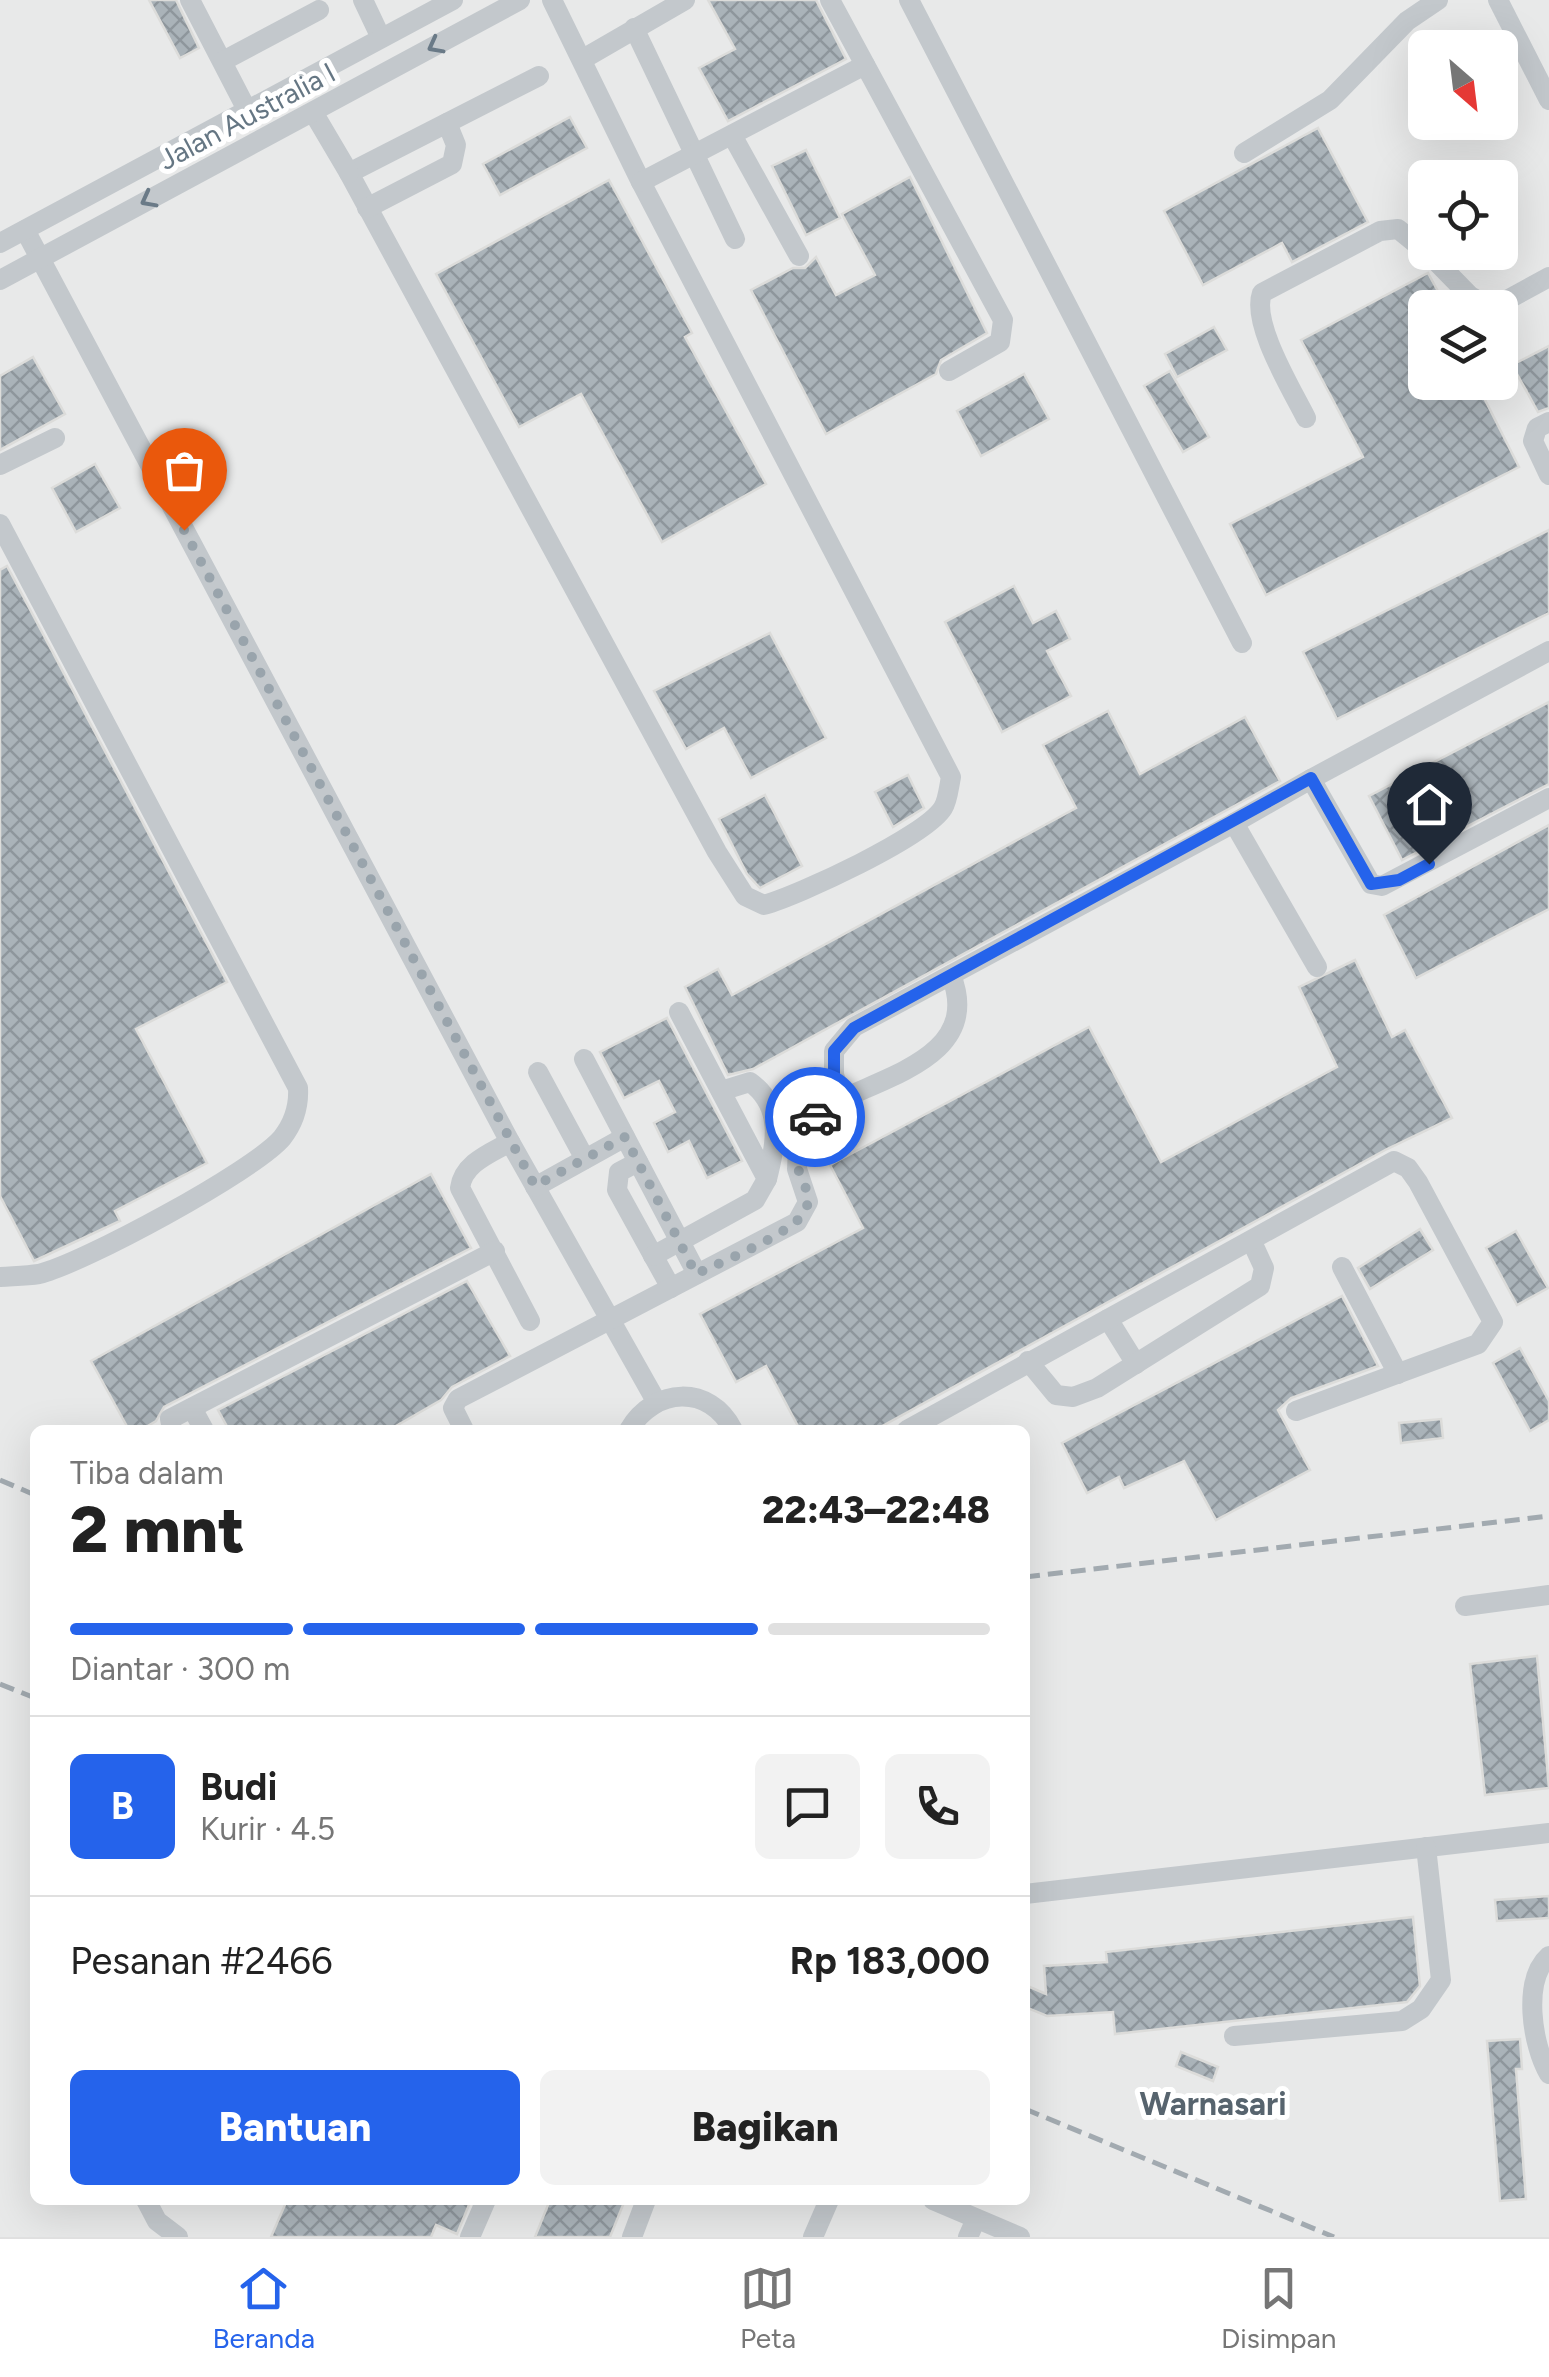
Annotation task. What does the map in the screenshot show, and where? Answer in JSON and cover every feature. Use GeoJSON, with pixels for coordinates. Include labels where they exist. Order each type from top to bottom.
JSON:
{"type":"FeatureCollection","features":[{"type":"Feature","properties":{"kind":"lane"},"geometry":{"type":"LineString","coordinates":[[190,0],[247,110]]}},
{"type":"Feature","properties":{"kind":"lane"},"geometry":{"type":"LineString","coordinates":[[363,0],[382,38]]}},
{"type":"Feature","properties":{"kind":"lane","name":"Jalan Australia I"},"geometry":{"type":"LineString","coordinates":[[0,243],[454,0]]}},
{"type":"Feature","properties":{"kind":"lane","name":"Jalan Australia I"},"geometry":{"type":"LineString","coordinates":[[0,280],[520,0]]}},
{"type":"Feature","properties":{"kind":"lane"},"geometry":{"type":"LineString","coordinates":[[313,112],[717,852],[745,896],[764,904],[798,895],[926,826],[944,807],[951,777],[641,182],[552,0]]}},
{"type":"Feature","properties":{"kind":"lane"},"geometry":{"type":"LineString","coordinates":[[583,59],[684,0]]}},
{"type":"Feature","properties":{"kind":"lane"},"geometry":{"type":"LineString","coordinates":[[830,0],[1003,320],[1000,342],[949,372]]}},
{"type":"Feature","properties":{"kind":"lane"},"geometry":{"type":"LineString","coordinates":[[910,0],[1242,643]]}},
{"type":"Feature","properties":{"kind":"lane"},"geometry":{"type":"LineString","coordinates":[[1244,153],[1330,100],[1408,21],[1438,0]]}},
{"type":"Feature","properties":{"kind":"lane"},"geometry":{"type":"LineString","coordinates":[[1498,0],[1549,100]]}},
{"type":"Feature","properties":{"kind":"lane"},"geometry":{"type":"LineString","coordinates":[[223,61],[319,10]]}},
{"type":"Feature","properties":{"kind":"lane"},"geometry":{"type":"LineString","coordinates":[[634,28],[735,239]]}},
{"type":"Feature","properties":{"kind":"lane"},"geometry":{"type":"LineString","coordinates":[[641,182],[865,64]]}},
{"type":"Feature","properties":{"kind":"lane"},"geometry":{"type":"LineString","coordinates":[[348,173],[540,76]]}},
{"type":"Feature","properties":{"kind":"lane"},"geometry":{"type":"LineString","coordinates":[[367,208],[452,164],[456,145],[448,123]]}},
{"type":"Feature","properties":{"kind":"lane"},"geometry":{"type":"LineString","coordinates":[[732,135],[799,256]]}},
{"type":"Feature","properties":{"kind":"lane"},"geometry":{"type":"LineString","coordinates":[[1306,418],[1256,307],[1262,293],[1380,230],[1398,229],[1408,237]]}},
{"type":"Feature","properties":{"kind":"lane"},"geometry":{"type":"LineString","coordinates":[[25,230],[510,1142],[608,1322],[656,1401]]}},
{"type":"Feature","properties":{"kind":"lane"},"geometry":{"type":"LineString","coordinates":[[1444,270],[1470,296],[1488,306],[1549,277]]}},
{"type":"Feature","properties":{"kind":"lane"},"geometry":{"type":"LineString","coordinates":[[1549,422],[1537,428],[1533,441],[1549,475]]}},
{"type":"Feature","properties":{"kind":"lane"},"geometry":{"type":"LineString","coordinates":[[0,465],[55,438]]}},
{"type":"Feature","properties":{"kind":"lane"},"geometry":{"type":"LineString","coordinates":[[0,524],[298,1088],[298,1105],[283,1138],[252,1165],[88,1255],[39,1274],[0,1278]]}},
{"type":"Feature","properties":{"kind":"lane"},"geometry":{"type":"LineString","coordinates":[[842,1099],[834,1075],[834,1051],[854,1028],[1549,651]]}},
{"type":"Feature","properties":{"kind":"lane"},"geometry":{"type":"LineString","coordinates":[[1311,778],[1371,884],[1382,886],[1549,798]]}},
{"type":"Feature","properties":{"kind":"lane"},"geometry":{"type":"LineString","coordinates":[[1234,823],[1317,967]]}},
{"type":"Feature","properties":{"kind":"lane"},"geometry":{"type":"LineString","coordinates":[[462,1425],[454,1408],[458,1400],[784,1229],[804,1214],[808,1202],[795,1150],[799,1132],[842,1099],[933,1053],[947,1040],[959,1016],[960,1000],[950,975]]}},
{"type":"Feature","properties":{"kind":"lane"},"geometry":{"type":"LineString","coordinates":[[680,1012],[767,1179]]}},
{"type":"Feature","properties":{"kind":"lane"},"geometry":{"type":"LineString","coordinates":[[584,1058],[696,1274]]}},
{"type":"Feature","properties":{"kind":"lane"},"geometry":{"type":"LineString","coordinates":[[538,1072],[585,1159]]}},
{"type":"Feature","properties":{"kind":"lane"},"geometry":{"type":"LineString","coordinates":[[653,1256],[756,1200],[767,1179],[776,1143],[773,1113],[750,1082],[721,1091]]}},
{"type":"Feature","properties":{"kind":"lane"},"geometry":{"type":"LineString","coordinates":[[535,1186],[625,1137]]}},
{"type":"Feature","properties":{"kind":"lane"},"geometry":{"type":"LineString","coordinates":[[510,1142],[461,1176],[460,1188],[530,1320]]}},
{"type":"Feature","properties":{"kind":"lane"},"geometry":{"type":"LineString","coordinates":[[916,1425],[1394,1161],[1408,1168],[1493,1322],[1478,1344],[1296,1411]]}},
{"type":"Feature","properties":{"kind":"lane"},"geometry":{"type":"LineString","coordinates":[[638,1162],[619,1172],[615,1182],[671,1288]]}},
{"type":"Feature","properties":{"kind":"lane"},"geometry":{"type":"LineString","coordinates":[[1028,1361],[1056,1395],[1074,1397],[1136,1364],[1260,1286],[1264,1268],[1252,1242]]}},
{"type":"Feature","properties":{"kind":"lane"},"geometry":{"type":"LineString","coordinates":[[171,1425],[170,1420],[192,1408],[495,1251]]}},
{"type":"Feature","properties":{"kind":"lane"},"geometry":{"type":"LineString","coordinates":[[1342,1267],[1398,1374]]}},
{"type":"Feature","properties":{"kind":"lane"},"geometry":{"type":"LineString","coordinates":[[1108,1319],[1136,1364]]}},
{"type":"Feature","properties":{"kind":"lane"},"geometry":{"type":"LineString","coordinates":[[632,1425],[656,1401],[691,1396],[721,1412],[730,1425]]}},
{"type":"Feature","properties":{"kind":"lane"},"geometry":{"type":"LineString","coordinates":[[192,1408],[201,1425]]}},
{"type":"Feature","properties":{"kind":"lane"},"geometry":{"type":"LineString","coordinates":[[1465,1606],[1549,1595]]}},
{"type":"Feature","properties":{"kind":"lane"},"geometry":{"type":"LineString","coordinates":[[1030,1893],[1549,1833]]}},
{"type":"Feature","properties":{"kind":"lane"},"geometry":{"type":"LineString","coordinates":[[1234,2036],[1402,2022],[1421,2009],[1441,1980],[1426,1848]]}},
{"type":"Feature","properties":{"kind":"lane"},"geometry":{"type":"LineString","coordinates":[[1549,1956],[1533,1979],[1539,2049],[1549,2074]]}},
{"type":"Feature","properties":{"kind":"lane"},"geometry":{"type":"LineString","coordinates":[[149,2205],[157,2221],[178,2237]]}},
{"type":"Feature","properties":{"kind":"lane"},"geometry":{"type":"LineString","coordinates":[[470,2237],[484,2205]]}},
{"type":"Feature","properties":{"kind":"lane"},"geometry":{"type":"LineString","coordinates":[[632,2237],[644,2205]]}},
{"type":"Feature","properties":{"kind":"lane"},"geometry":{"type":"LineString","coordinates":[[813,2237],[826,2205]]}},
{"type":"Feature","properties":{"kind":"lane"},"geometry":{"type":"LineString","coordinates":[[940,2205],[972,2228],[1020,2237]]}},
{"type":"Feature","properties":{"kind":"shaded area"},"geometry":{"type":"Polygon","coordinates":[[[0,0],[1549,0],[1549,2237],[0,2237],[0,0]]]}},
{"type":"Feature","properties":{"kind":"building"},"geometry":{"type":"Polygon","coordinates":[[[149,0],[176,0],[199,48],[180,58],[149,0]]]}},
{"type":"Feature","properties":{"kind":"building"},"geometry":{"type":"Polygon","coordinates":[[[708,0],[816,0],[846,59],[728,121],[699,68],[735,49],[708,0]]]}},
{"type":"Feature","properties":{"kind":"building"},"geometry":{"type":"Polygon","coordinates":[[[570,117],[587,148],[500,195],[483,164],[570,117]]]}},
{"type":"Feature","properties":{"kind":"building"},"geometry":{"type":"Polygon","coordinates":[[[1318,128],[1368,222],[1292,262],[1282,243],[1203,285],[1164,211],[1318,128]]]}},
{"type":"Feature","properties":{"kind":"building"},"geometry":{"type":"Polygon","coordinates":[[[806,150],[840,218],[806,235],[772,166],[806,150]]]}},
{"type":"Feature","properties":{"kind":"building"},"geometry":{"type":"Polygon","coordinates":[[[910,177],[987,333],[941,360],[936,374],[826,434],[751,290],[793,268],[805,268],[816,257],[836,295],[875,275],[842,214],[910,177]]]}},
{"type":"Feature","properties":{"kind":"building"},"geometry":{"type":"Polygon","coordinates":[[[609,180],[692,333],[685,337],[766,484],[662,542],[581,394],[519,427],[436,274],[609,180]]]}},
{"type":"Feature","properties":{"kind":"building"},"geometry":{"type":"Polygon","coordinates":[[[1428,273],[1437,290],[1408,290],[1408,400],[1485,400],[1519,467],[1266,595],[1230,524],[1363,457],[1301,340],[1428,273]]]}},
{"type":"Feature","properties":{"kind":"building"},"geometry":{"type":"Polygon","coordinates":[[[1214,327],[1227,350],[1177,377],[1165,354],[1214,327]]]}},
{"type":"Feature","properties":{"kind":"building"},"geometry":{"type":"Polygon","coordinates":[[[1549,346],[1549,408],[1538,412],[1518,376],[1518,362],[1549,346]]]}},
{"type":"Feature","properties":{"kind":"building"},"geometry":{"type":"Polygon","coordinates":[[[33,357],[65,414],[0,450],[0,376],[33,357]]]}},
{"type":"Feature","properties":{"kind":"building"},"geometry":{"type":"Polygon","coordinates":[[[1170,371],[1209,437],[1183,452],[1144,386],[1170,371]]]}},
{"type":"Feature","properties":{"kind":"building"},"geometry":{"type":"Polygon","coordinates":[[[1024,374],[1049,419],[981,456],[957,411],[1024,374]]]}},
{"type":"Feature","properties":{"kind":"building"},"geometry":{"type":"Polygon","coordinates":[[[95,464],[120,508],[76,532],[52,488],[95,464]]]}},
{"type":"Feature","properties":{"kind":"building"},"geometry":{"type":"Polygon","coordinates":[[[1549,530],[1549,613],[1337,719],[1303,652],[1549,530]]]}},
{"type":"Feature","properties":{"kind":"building"},"geometry":{"type":"Polygon","coordinates":[[[7,566],[227,982],[136,1029],[207,1163],[115,1211],[120,1221],[34,1261],[0,1196],[0,570],[7,566]]]}},
{"type":"Feature","properties":{"kind":"building"},"geometry":{"type":"Polygon","coordinates":[[[1014,586],[1033,623],[1056,611],[1070,639],[1047,651],[1071,696],[1002,732],[945,622],[1014,586]]]}},
{"type":"Feature","properties":{"kind":"building"},"geometry":{"type":"Polygon","coordinates":[[[770,633],[826,738],[751,778],[724,728],[686,749],[654,691],[770,633]]]}},
{"type":"Feature","properties":{"kind":"building"},"geometry":{"type":"Polygon","coordinates":[[[1549,702],[1549,784],[1402,860],[1369,796],[1549,702]]]}},
{"type":"Feature","properties":{"kind":"building"},"geometry":{"type":"Polygon","coordinates":[[[1108,711],[1140,774],[1245,717],[1280,781],[753,1069],[728,1075],[685,987],[718,969],[732,995],[1076,808],[1043,745],[1108,711]]]}},
{"type":"Feature","properties":{"kind":"building"},"geometry":{"type":"Polygon","coordinates":[[[908,775],[924,808],[893,827],[875,792],[908,775]]]}},
{"type":"Feature","properties":{"kind":"building"},"geometry":{"type":"Polygon","coordinates":[[[765,795],[802,866],[760,888],[747,874],[719,819],[765,795]]]}},
{"type":"Feature","properties":{"kind":"building"},"geometry":{"type":"Polygon","coordinates":[[[1549,825],[1549,909],[1416,978],[1384,915],[1549,825]]]}},
{"type":"Feature","properties":{"kind":"building"},"geometry":{"type":"Polygon","coordinates":[[[1355,960],[1392,1037],[1405,1030],[1452,1118],[1387,1149],[884,1425],[797,1425],[766,1366],[736,1382],[700,1314],[863,1228],[830,1165],[1089,1027],[1161,1162],[1337,1067],[1299,987],[1355,960]]]}},
{"type":"Feature","properties":{"kind":"building"},"geometry":{"type":"Polygon","coordinates":[[[667,1018],[742,1161],[707,1178],[689,1141],[668,1152],[654,1123],[675,1112],[659,1081],[624,1098],[600,1052],[667,1018]]]}},
{"type":"Feature","properties":{"kind":"building"},"geometry":{"type":"Polygon","coordinates":[[[431,1174],[471,1248],[164,1407],[149,1425],[126,1425],[91,1361],[431,1174]]]}},
{"type":"Feature","properties":{"kind":"building"},"geometry":{"type":"Polygon","coordinates":[[[1420,1229],[1433,1250],[1370,1289],[1358,1268],[1420,1229]]]}},
{"type":"Feature","properties":{"kind":"building"},"geometry":{"type":"Polygon","coordinates":[[[1516,1231],[1548,1288],[1517,1305],[1486,1248],[1516,1231]]]}},
{"type":"Feature","properties":{"kind":"building"},"geometry":{"type":"Polygon","coordinates":[[[467,1281],[510,1356],[452,1387],[441,1400],[398,1425],[226,1425],[218,1410],[467,1281]]]}},
{"type":"Feature","properties":{"kind":"building"},"geometry":{"type":"Polygon","coordinates":[[[1342,1296],[1378,1366],[1291,1398],[1278,1410],[1310,1470],[1216,1520],[1184,1461],[1124,1488],[1119,1477],[1087,1493],[1062,1443],[1342,1296]]]}},
{"type":"Feature","properties":{"kind":"building"},"geometry":{"type":"Polygon","coordinates":[[[1520,1348],[1549,1401],[1549,1420],[1530,1431],[1493,1363],[1520,1348]]]}},
{"type":"Feature","properties":{"kind":"building"},"geometry":{"type":"Polygon","coordinates":[[[1441,1419],[1443,1438],[1401,1443],[1399,1423],[1441,1419]]]}},
{"type":"Feature","properties":{"kind":"building"},"geometry":{"type":"Polygon","coordinates":[[[1537,1656],[1549,1788],[1485,1795],[1470,1664],[1537,1656]]]}},
{"type":"Feature","properties":{"kind":"building"},"geometry":{"type":"Polygon","coordinates":[[[1549,1896],[1549,1918],[1497,1921],[1495,1900],[1549,1896]]]}},
{"type":"Feature","properties":{"kind":"building"},"geometry":{"type":"Polygon","coordinates":[[[1413,1917],[1420,1986],[1407,2002],[1115,2034],[1113,2012],[1047,2016],[1030,2009],[1030,1987],[1046,1994],[1044,1966],[1107,1962],[1106,1952],[1413,1917]]]}},
{"type":"Feature","properties":{"kind":"building"},"geometry":{"type":"Polygon","coordinates":[[[1520,2039],[1522,2069],[1516,2069],[1526,2199],[1500,2201],[1487,2041],[1520,2039]]]}},
{"type":"Feature","properties":{"kind":"building"},"geometry":{"type":"Polygon","coordinates":[[[1181,2052],[1218,2067],[1213,2081],[1176,2066],[1181,2052]]]}},
{"type":"Feature","properties":{"kind":"building"},"geometry":{"type":"Polygon","coordinates":[[[285,2205],[469,2205],[457,2234],[436,2225],[431,2237],[271,2237],[285,2205]]]}},
{"type":"Feature","properties":{"kind":"building"},"geometry":{"type":"Polygon","coordinates":[[[548,2205],[623,2205],[610,2237],[535,2237],[548,2205]]]}},
{"type":"Feature","properties":{"kind":"railway"},"geometry":{"type":"LineString","coordinates":[[0,1480],[30,1493]]}},
{"type":"Feature","properties":{"kind":"railway"},"geometry":{"type":"LineString","coordinates":[[1030,1576],[1549,1516]]}},
{"type":"Feature","properties":{"kind":"railway"},"geometry":{"type":"LineString","coordinates":[[0,1684],[30,1696]]}},
{"type":"Feature","properties":{"kind":"railway"},"geometry":{"type":"LineString","coordinates":[[1030,2111],[1334,2237]]}},
{"type":"Feature","properties":{"kind":"way so far"},"geometry":{"type":"LineString","coordinates":[[184,530],[535,1186],[625,1137],[696,1274],[797,1222],[804,1214],[808,1202],[795,1150],[799,1132],[815,1117]]}},
{"type":"Feature","properties":{"kind":"district","name":"Warnasari"},"geometry":{"type":"Point","coordinates":[1213,2104]}},
{"type":"Feature","properties":{"kind":"route"},"geometry":{"type":"LineString","coordinates":[[815,1117],[842,1099],[834,1075],[834,1051],[854,1028],[1311,778],[1371,884],[1382,886],[1429,864]]}}]}
